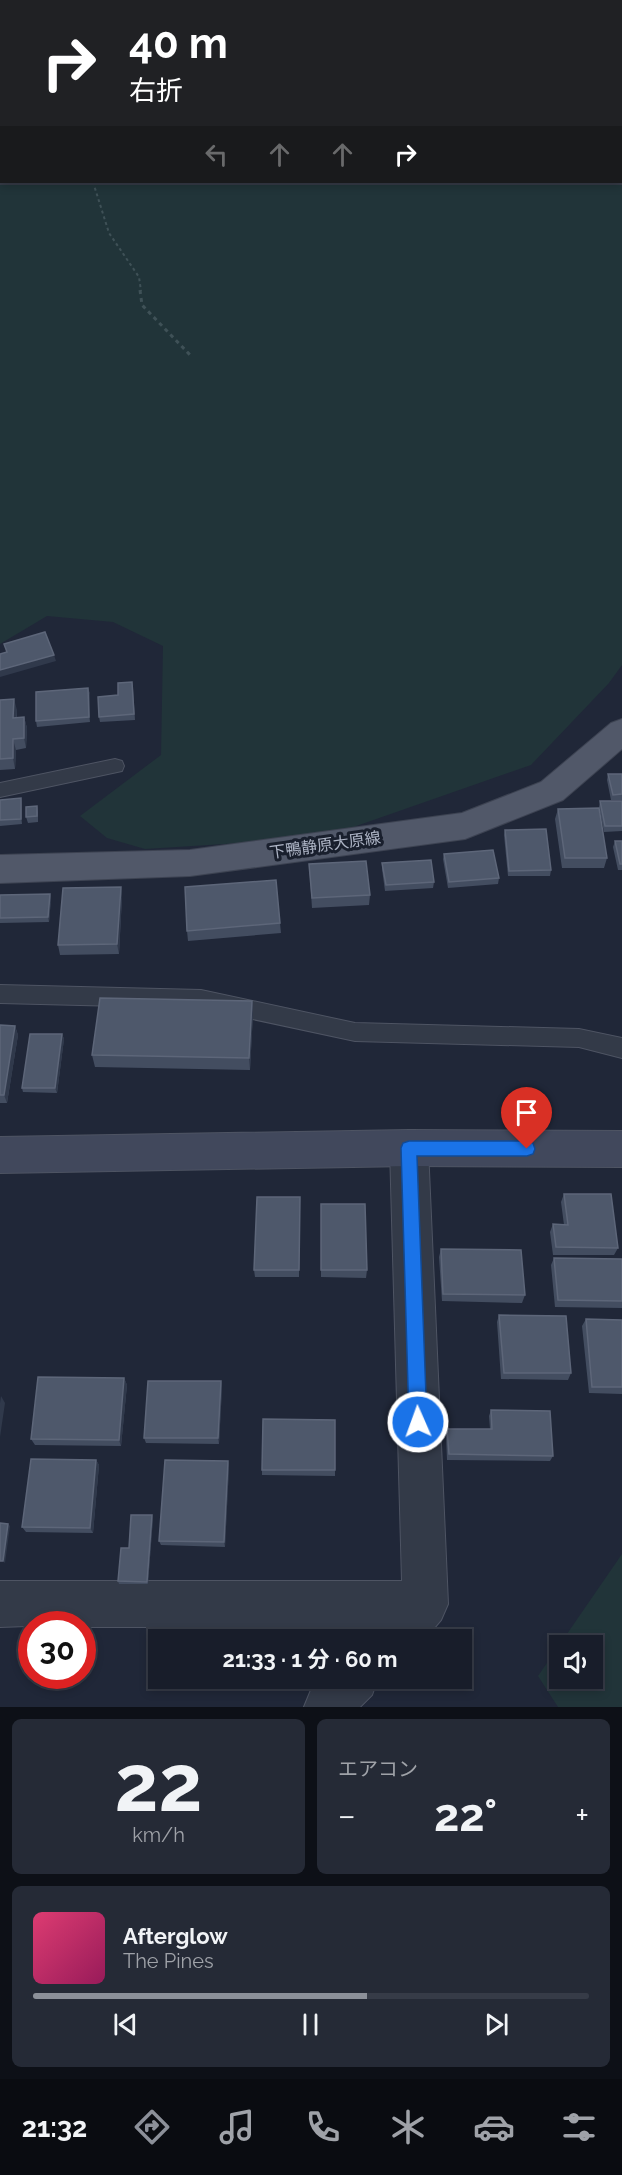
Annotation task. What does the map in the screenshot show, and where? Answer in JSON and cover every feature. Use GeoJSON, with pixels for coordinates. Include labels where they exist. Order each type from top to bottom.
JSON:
{"type":"FeatureCollection","features":[{"type":"Feature","properties":{"kind":"main road","name":"下鴨静原大原線"},"geometry":{"type":"LineString","coordinates":[[0,869],[190,863],[465,826],[552,791],[622,731]]}},
{"type":"Feature","properties":{"kind":"street"},"geometry":{"type":"LineString","coordinates":[[402,1629],[425,1604],[409,1148]]}},
{"type":"Feature","properties":{"kind":"street"},"geometry":{"type":"LineString","coordinates":[[0,1155],[409,1148],[622,1149]]}},
{"type":"Feature","properties":{"kind":"street"},"geometry":{"type":"LineString","coordinates":[[0,1604],[425,1604]]}},
{"type":"Feature","properties":{"kind":"street"},"geometry":{"type":"LineString","coordinates":[[328,1707],[345,1689]]}},
{"type":"Feature","properties":{"kind":"lane"},"geometry":{"type":"LineString","coordinates":[[0,790],[115,766]]}},
{"type":"Feature","properties":{"kind":"lane"},"geometry":{"type":"LineString","coordinates":[[0,994],[201,999],[355,1032],[579,1038],[622,1048]]}},
{"type":"Feature","properties":{"kind":"path"},"geometry":{"type":"LineString","coordinates":[[93,183],[109,233],[139,277],[142,305],[192,357]]}},
{"type":"Feature","properties":{"kind":"green space"},"geometry":{"type":"Polygon","coordinates":[[[0,183],[622,183],[622,665],[609,683],[531,765],[322,838],[145,849],[107,838],[80,816],[161,755],[163,646],[113,622],[47,616],[0,644],[0,183]]]}},
{"type":"Feature","properties":{"kind":"green space"},"geometry":{"type":"Polygon","coordinates":[[[622,1554],[622,1707],[558,1707],[538,1676],[549,1660],[549,1689],[603,1689],[603,1635],[566,1635],[622,1554]]]}},
{"type":"Feature","properties":{"kind":"building"},"geometry":{"type":"Polygon","coordinates":[[[45,632],[54,655],[0,670],[0,654],[7,652],[4,644],[45,632]]]}},
{"type":"Feature","properties":{"kind":"building"},"geometry":{"type":"Polygon","coordinates":[[[132,682],[134,714],[99,717],[98,697],[118,695],[118,683],[132,682]]]}},
{"type":"Feature","properties":{"kind":"building"},"geometry":{"type":"Polygon","coordinates":[[[88,688],[89,717],[36,721],[36,692],[88,688]]]}},
{"type":"Feature","properties":{"kind":"building"},"geometry":{"type":"Polygon","coordinates":[[[14,699],[13,718],[24,717],[24,738],[13,739],[13,758],[0,759],[0,700],[14,699]]]}},
{"type":"Feature","properties":{"kind":"building"},"geometry":{"type":"Polygon","coordinates":[[[608,774],[622,774],[622,794],[613,795],[608,774]]]}},
{"type":"Feature","properties":{"kind":"building"},"geometry":{"type":"Polygon","coordinates":[[[21,798],[21,819],[0,820],[0,800],[21,798]]]}},
{"type":"Feature","properties":{"kind":"building"},"geometry":{"type":"Polygon","coordinates":[[[600,801],[622,801],[622,826],[605,826],[600,801]]]}},
{"type":"Feature","properties":{"kind":"building"},"geometry":{"type":"Polygon","coordinates":[[[37,806],[37,816],[26,817],[26,807],[37,806]]]}},
{"type":"Feature","properties":{"kind":"building"},"geometry":{"type":"Polygon","coordinates":[[[599,808],[607,858],[565,858],[558,809],[599,808]]]}},
{"type":"Feature","properties":{"kind":"building"},"geometry":{"type":"Polygon","coordinates":[[[546,829],[551,870],[509,871],[505,830],[546,829]]]}},
{"type":"Feature","properties":{"kind":"building"},"geometry":{"type":"Polygon","coordinates":[[[615,841],[622,841],[622,864],[620,864],[615,841]]]}},
{"type":"Feature","properties":{"kind":"building"},"geometry":{"type":"Polygon","coordinates":[[[493,850],[499,878],[449,882],[444,854],[493,850]]]}},
{"type":"Feature","properties":{"kind":"building"},"geometry":{"type":"Polygon","coordinates":[[[431,860],[434,882],[386,885],[382,863],[431,860]]]}},
{"type":"Feature","properties":{"kind":"building"},"geometry":{"type":"Polygon","coordinates":[[[366,861],[370,895],[312,898],[309,864],[366,861]]]}},
{"type":"Feature","properties":{"kind":"building"},"geometry":{"type":"Polygon","coordinates":[[[276,880],[280,923],[187,931],[185,887],[276,880]]]}},
{"type":"Feature","properties":{"kind":"building"},"geometry":{"type":"Polygon","coordinates":[[[121,887],[117,944],[58,945],[63,888],[121,887]]]}},
{"type":"Feature","properties":{"kind":"building"},"geometry":{"type":"Polygon","coordinates":[[[50,894],[48,917],[0,918],[0,895],[50,894]]]}},
{"type":"Feature","properties":{"kind":"building"},"geometry":{"type":"Polygon","coordinates":[[[100,998],[252,1001],[249,1058],[92,1055],[100,998]]]}},
{"type":"Feature","properties":{"kind":"building"},"geometry":{"type":"Polygon","coordinates":[[[0,1025],[15,1026],[4,1095],[0,1095],[0,1025]]]}},
{"type":"Feature","properties":{"kind":"building"},"geometry":{"type":"Polygon","coordinates":[[[30,1034],[62,1034],[55,1088],[22,1088],[30,1034]]]}},
{"type":"Feature","properties":{"kind":"building"},"geometry":{"type":"Polygon","coordinates":[[[564,1194],[611,1194],[618,1248],[556,1247],[553,1224],[568,1225],[564,1194]]]}},
{"type":"Feature","properties":{"kind":"building"},"geometry":{"type":"Polygon","coordinates":[[[257,1197],[300,1197],[299,1270],[254,1270],[257,1197]]]}},
{"type":"Feature","properties":{"kind":"building"},"geometry":{"type":"Polygon","coordinates":[[[321,1204],[365,1204],[367,1270],[321,1270],[321,1204]]]}},
{"type":"Feature","properties":{"kind":"building"},"geometry":{"type":"Polygon","coordinates":[[[441,1249],[521,1250],[525,1295],[443,1294],[441,1249]]]}},
{"type":"Feature","properties":{"kind":"building"},"geometry":{"type":"Polygon","coordinates":[[[554,1258],[622,1259],[622,1301],[558,1300],[554,1258]]]}},
{"type":"Feature","properties":{"kind":"building"},"geometry":{"type":"Polygon","coordinates":[[[499,1315],[566,1316],[571,1373],[504,1373],[499,1315]]]}},
{"type":"Feature","properties":{"kind":"building"},"geometry":{"type":"Polygon","coordinates":[[[586,1319],[622,1320],[622,1387],[592,1387],[586,1319]]]}},
{"type":"Feature","properties":{"kind":"building"},"geometry":{"type":"Polygon","coordinates":[[[38,1377],[124,1378],[119,1440],[31,1439],[38,1377]]]}},
{"type":"Feature","properties":{"kind":"building"},"geometry":{"type":"Polygon","coordinates":[[[148,1381],[221,1381],[218,1438],[144,1438],[148,1381]]]}},
{"type":"Feature","properties":{"kind":"building"},"geometry":{"type":"Polygon","coordinates":[[[491,1410],[550,1411],[553,1456],[449,1454],[447,1429],[492,1429],[491,1410]]]}},
{"type":"Feature","properties":{"kind":"building"},"geometry":{"type":"Polygon","coordinates":[[[263,1419],[335,1420],[335,1470],[262,1470],[263,1419]]]}},
{"type":"Feature","properties":{"kind":"building"},"geometry":{"type":"Polygon","coordinates":[[[31,1459],[96,1460],[90,1528],[22,1527],[31,1459]]]}},
{"type":"Feature","properties":{"kind":"building"},"geometry":{"type":"Polygon","coordinates":[[[165,1460],[228,1461],[224,1542],[159,1541],[165,1460]]]}},
{"type":"Feature","properties":{"kind":"building"},"geometry":{"type":"Polygon","coordinates":[[[131,1515],[152,1515],[147,1582],[118,1581],[121,1548],[129,1548],[131,1515]]]}},
{"type":"Feature","properties":{"kind":"building"},"geometry":{"type":"Polygon","coordinates":[[[0,1523],[8,1524],[3,1561],[0,1561],[0,1523]]]}},
{"type":"Feature","properties":{"kind":"route"},"geometry":{"type":"LineString","coordinates":[[418,1422],[409,1148],[527,1149]]}}]}
